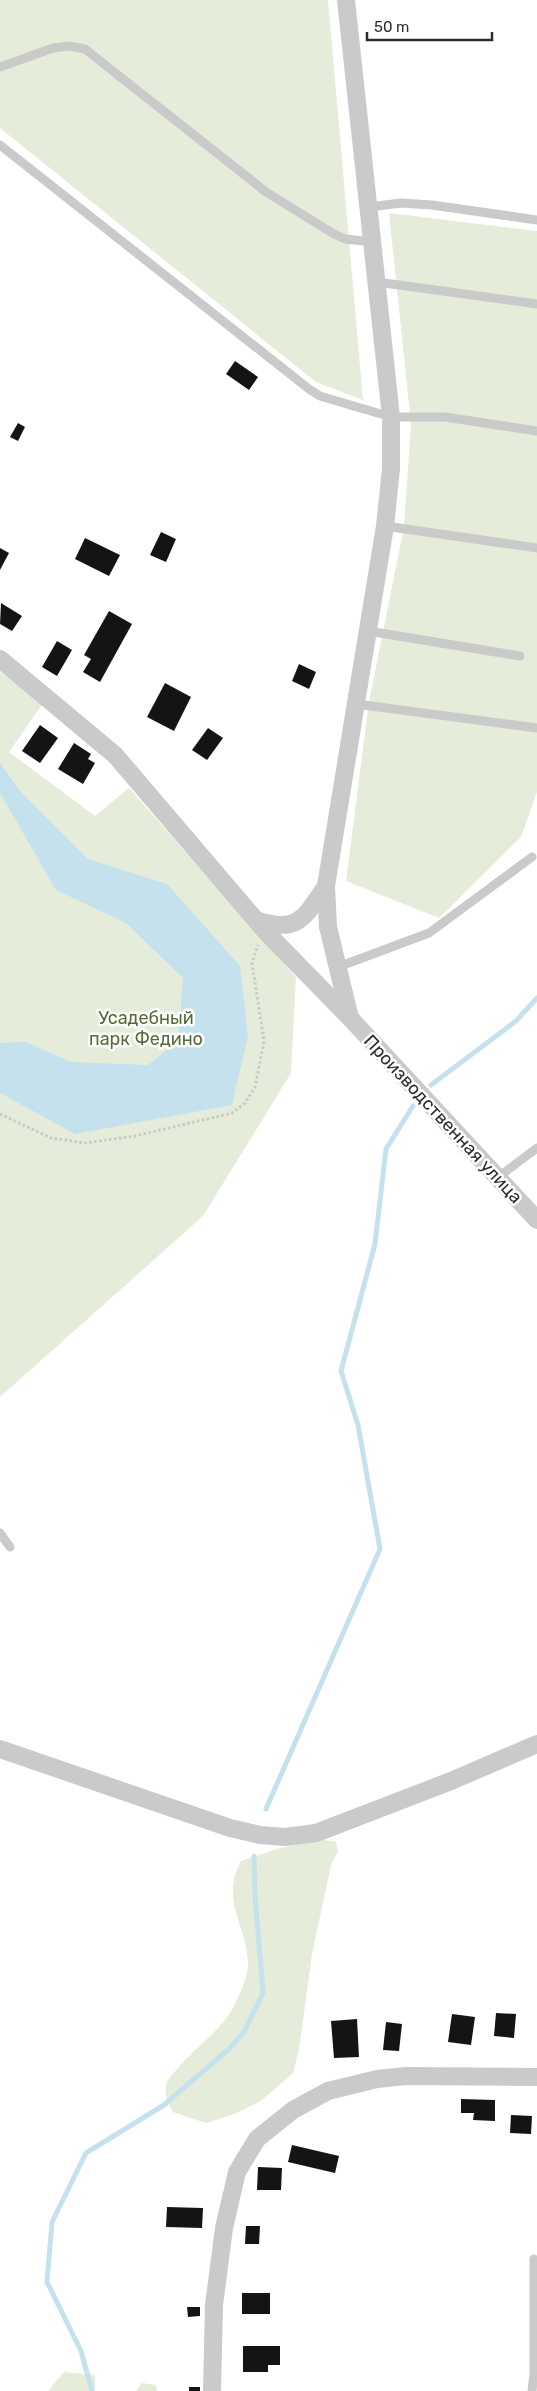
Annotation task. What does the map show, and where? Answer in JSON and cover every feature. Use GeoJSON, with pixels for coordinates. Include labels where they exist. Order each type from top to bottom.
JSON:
{"type":"FeatureCollection","features":[{"type":"Feature","properties":{"kind":"street"},"geometry":{"type":"LineString","coordinates":[[346,0],[391,417],[391,469],[385,526],[326,886],[328,927],[350,1018]]}},
{"type":"Feature","properties":{"kind":"street","name":"Производственная улица"},"geometry":{"type":"LineString","coordinates":[[0,659],[115,755],[261,926],[350,1018],[497,1179],[537,1220]]}},
{"type":"Feature","properties":{"kind":"street"},"geometry":{"type":"LineString","coordinates":[[261,926],[291,925],[307,914],[326,886]]}},
{"type":"Feature","properties":{"kind":"street"},"geometry":{"type":"LineString","coordinates":[[0,1749],[230,1828],[260,1835],[285,1838],[316,1832],[350,1821],[537,1744]]}},
{"type":"Feature","properties":{"kind":"street"},"geometry":{"type":"LineString","coordinates":[[212,2391],[214,2305],[224,2228],[237,2172],[257,2138],[293,2110],[328,2091],[377,2079],[406,2076],[537,2077]]}},
{"type":"Feature","properties":{"kind":"lane"},"geometry":{"type":"LineString","coordinates":[[0,67],[53,48],[69,46],[85,50],[266,192],[334,234],[345,239],[373,242]]}},
{"type":"Feature","properties":{"kind":"lane"},"geometry":{"type":"LineString","coordinates":[[0,145],[309,390],[320,396],[391,417],[445,417],[537,431]]}},
{"type":"Feature","properties":{"kind":"lane"},"geometry":{"type":"LineString","coordinates":[[369,207],[401,203],[416,204],[537,220]]}},
{"type":"Feature","properties":{"kind":"lane"},"geometry":{"type":"LineString","coordinates":[[377,282],[537,304]]}},
{"type":"Feature","properties":{"kind":"lane"},"geometry":{"type":"LineString","coordinates":[[385,526],[537,548]]}},
{"type":"Feature","properties":{"kind":"lane"},"geometry":{"type":"LineString","coordinates":[[368,631],[520,656]]}},
{"type":"Feature","properties":{"kind":"lane"},"geometry":{"type":"LineString","coordinates":[[356,704],[537,728]]}},
{"type":"Feature","properties":{"kind":"lane"},"geometry":{"type":"LineString","coordinates":[[338,967],[430,933],[532,857]]}},
{"type":"Feature","properties":{"kind":"lane"},"geometry":{"type":"LineString","coordinates":[[497,1179],[537,1148]]}},
{"type":"Feature","properties":{"kind":"lane"},"geometry":{"type":"LineString","coordinates":[[0,1533],[10,1547]]}},
{"type":"Feature","properties":{"kind":"lane"},"geometry":{"type":"LineString","coordinates":[[532,2391],[534,2373],[534,2259]]}},
{"type":"Feature","properties":{"kind":"path"},"geometry":{"type":"LineString","coordinates":[[0,1114],[51,1138],[85,1143],[135,1136],[232,1113],[245,1103],[255,1087],[264,1041],[252,963],[261,926]]}},
{"type":"Feature","properties":{"kind":"green space"},"geometry":{"type":"Polygon","coordinates":[[[0,0],[328,0],[363,400],[316,382],[0,128],[0,0]]]}},
{"type":"Feature","properties":{"kind":"green space"},"geometry":{"type":"Polygon","coordinates":[[[389,213],[537,231],[537,792],[521,837],[439,918],[346,881],[369,702],[404,527],[411,424],[389,213]]]}},
{"type":"Feature","properties":{"kind":"green space","name":"Усадебный парк Федино"},"geometry":{"type":"Polygon","coordinates":[[[0,672],[43,703],[9,752],[95,816],[129,788],[296,977],[291,1073],[203,1216],[0,1397],[0,672]]]}},
{"type":"Feature","properties":{"kind":"green space"},"geometry":{"type":"Polygon","coordinates":[[[320,1839],[336,1842],[338,1851],[331,1865],[312,1954],[299,2050],[293,2073],[262,2100],[237,2113],[206,2123],[173,2112],[166,2094],[168,2081],[185,2060],[225,2020],[231,2012],[244,1984],[248,1966],[247,1952],[234,1902],[233,1889],[235,1875],[241,1861],[277,1849],[320,1839]]]}},
{"type":"Feature","properties":{"kind":"green space"},"geometry":{"type":"Polygon","coordinates":[[[64,2372],[95,2375],[95,2391],[48,2391],[64,2372]]]}},
{"type":"Feature","properties":{"kind":"green space"},"geometry":{"type":"Polygon","coordinates":[[[142,2383],[156,2385],[157,2391],[136,2391],[142,2383]]]}},
{"type":"Feature","properties":{"kind":"water"},"geometry":{"type":"Polygon","coordinates":[[[0,763],[20,791],[88,859],[167,884],[240,966],[248,1036],[232,1105],[75,1134],[0,1093],[0,1043],[26,1042],[71,1062],[148,1065],[178,1041],[183,978],[126,923],[56,890],[0,793],[0,763]]]}},
{"type":"Feature","properties":{"kind":"building"},"geometry":{"type":"Polygon","coordinates":[[[235,361],[258,377],[249,390],[226,374],[235,361]]]}},
{"type":"Feature","properties":{"kind":"building"},"geometry":{"type":"Polygon","coordinates":[[[18,423],[25,427],[18,441],[10,437],[18,423]]]}},
{"type":"Feature","properties":{"kind":"building"},"geometry":{"type":"Polygon","coordinates":[[[161,532],[176,539],[166,562],[150,555],[161,532]]]}},
{"type":"Feature","properties":{"kind":"building"},"geometry":{"type":"Polygon","coordinates":[[[85,538],[120,555],[109,576],[75,559],[85,538]]]}},
{"type":"Feature","properties":{"kind":"building"},"geometry":{"type":"Polygon","coordinates":[[[0,548],[9,553],[0,570],[0,548]]]}},
{"type":"Feature","properties":{"kind":"building"},"geometry":{"type":"Polygon","coordinates":[[[1,603],[22,616],[12,631],[0,624],[1,603]]]}},
{"type":"Feature","properties":{"kind":"building"},"geometry":{"type":"Polygon","coordinates":[[[109,611],[132,624],[100,682],[83,672],[91,659],[84,655],[109,611]]]}},
{"type":"Feature","properties":{"kind":"building"},"geometry":{"type":"Polygon","coordinates":[[[57,641],[72,650],[57,676],[42,667],[57,641]]]}},
{"type":"Feature","properties":{"kind":"building"},"geometry":{"type":"Polygon","coordinates":[[[299,664],[316,672],[309,689],[292,681],[299,664]]]}},
{"type":"Feature","properties":{"kind":"building"},"geometry":{"type":"Polygon","coordinates":[[[165,683],[191,697],[174,731],[147,717],[165,683]]]}},
{"type":"Feature","properties":{"kind":"building"},"geometry":{"type":"Polygon","coordinates":[[[40,725],[58,738],[40,763],[22,751],[40,725]]]}},
{"type":"Feature","properties":{"kind":"building"},"geometry":{"type":"Polygon","coordinates":[[[208,728],[223,738],[207,760],[192,750],[208,728]]]}},
{"type":"Feature","properties":{"kind":"building"},"geometry":{"type":"Polygon","coordinates":[[[74,743],[91,754],[88,759],[95,763],[83,784],[58,769],[74,743]]]}},
{"type":"Feature","properties":{"kind":"building"},"geometry":{"type":"Polygon","coordinates":[[[496,2013],[516,2014],[514,2038],[494,2036],[496,2013]]]}},
{"type":"Feature","properties":{"kind":"building"},"geometry":{"type":"Polygon","coordinates":[[[452,2014],[475,2017],[471,2045],[448,2042],[452,2014]]]}},
{"type":"Feature","properties":{"kind":"building"},"geometry":{"type":"Polygon","coordinates":[[[357,2019],[359,2057],[334,2058],[331,2021],[357,2019]]]}},
{"type":"Feature","properties":{"kind":"building"},"geometry":{"type":"Polygon","coordinates":[[[386,2022],[402,2024],[399,2051],[383,2050],[386,2022]]]}},
{"type":"Feature","properties":{"kind":"building"},"geometry":{"type":"Polygon","coordinates":[[[461,2099],[495,2100],[495,2121],[473,2120],[474,2113],[461,2113],[461,2099]]]}},
{"type":"Feature","properties":{"kind":"building"},"geometry":{"type":"Polygon","coordinates":[[[511,2115],[532,2116],[531,2134],[510,2133],[511,2115]]]}},
{"type":"Feature","properties":{"kind":"building"},"geometry":{"type":"Polygon","coordinates":[[[292,2145],[339,2156],[335,2173],[288,2162],[292,2145]]]}},
{"type":"Feature","properties":{"kind":"building"},"geometry":{"type":"Polygon","coordinates":[[[258,2167],[282,2168],[281,2190],[257,2190],[258,2167]]]}},
{"type":"Feature","properties":{"kind":"building"},"geometry":{"type":"Polygon","coordinates":[[[167,2207],[203,2208],[202,2228],[166,2227],[167,2207]]]}},
{"type":"Feature","properties":{"kind":"building"},"geometry":{"type":"Polygon","coordinates":[[[246,2226],[260,2226],[259,2244],[245,2244],[246,2226]]]}},
{"type":"Feature","properties":{"kind":"building"},"geometry":{"type":"Polygon","coordinates":[[[242,2293],[270,2293],[270,2314],[242,2314],[242,2293]]]}},
{"type":"Feature","properties":{"kind":"building"},"geometry":{"type":"Polygon","coordinates":[[[187,2307],[200,2307],[200,2316],[188,2317],[187,2307]]]}},
{"type":"Feature","properties":{"kind":"building"},"geometry":{"type":"Polygon","coordinates":[[[243,2346],[280,2346],[280,2365],[268,2365],[268,2372],[243,2372],[243,2346]]]}},
{"type":"Feature","properties":{"kind":"building"},"geometry":{"type":"Polygon","coordinates":[[[189,2387],[200,2387],[200,2391],[189,2391],[189,2387]]]}},
{"type":"Feature","properties":{"kind":"waterway"},"geometry":{"type":"LineString","coordinates":[[431,1085],[516,1021],[537,998]]}},
{"type":"Feature","properties":{"kind":"waterway"},"geometry":{"type":"LineString","coordinates":[[266,1809],[380,1549],[358,1425],[341,1371],[375,1244],[386,1149],[413,1106]]}},
{"type":"Feature","properties":{"kind":"waterway"},"geometry":{"type":"LineString","coordinates":[[92,2391],[81,2351],[47,2282],[52,2222],[86,2153],[164,2105],[230,2048],[244,2032],[263,1993],[255,1896],[254,1856]]}}]}
